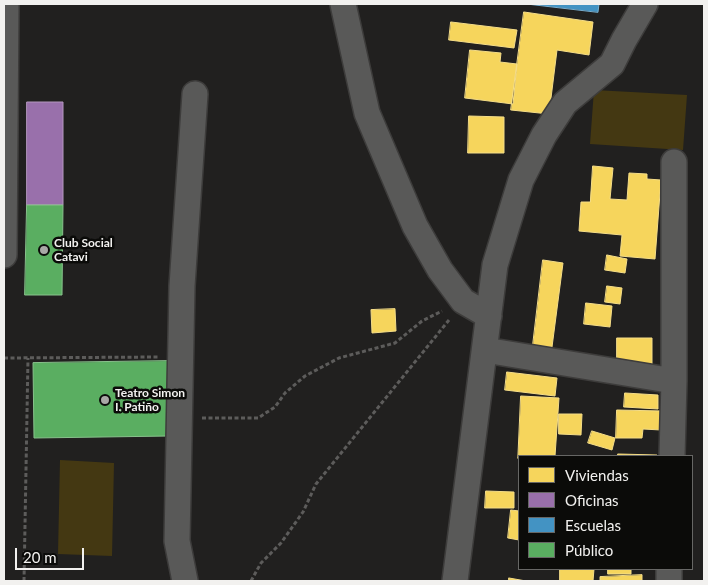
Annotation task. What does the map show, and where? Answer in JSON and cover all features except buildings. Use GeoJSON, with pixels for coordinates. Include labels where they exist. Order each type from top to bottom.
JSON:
{"type":"FeatureCollection","features":[{"type":"Feature","properties":{"kind":"street"},"geometry":{"type":"LineString","coordinates":[[4,255],[6,4]]}},
{"type":"Feature","properties":{"kind":"street"},"geometry":{"type":"LineString","coordinates":[[343,4],[367,113],[415,226],[440,270],[463,302],[489,316]]}},
{"type":"Feature","properties":{"kind":"street"},"geometry":{"type":"LineString","coordinates":[[455,581],[494,265],[521,180],[544,135],[565,103],[612,64],[644,5]]}},
{"type":"Feature","properties":{"kind":"street"},"geometry":{"type":"LineString","coordinates":[[185,581],[177,541],[182,286],[195,94]]}},
{"type":"Feature","properties":{"kind":"street"},"geometry":{"type":"LineString","coordinates":[[672,455],[674,162]]}},
{"type":"Feature","properties":{"kind":"street"},"geometry":{"type":"LineString","coordinates":[[485,350],[674,381]]}},
{"type":"Feature","properties":{"kind":"path"},"geometry":{"type":"LineString","coordinates":[[180,418],[258,418],[275,407],[285,393],[305,376],[339,358],[396,343],[422,321],[463,302]]}},
{"type":"Feature","properties":{"kind":"path"},"geometry":{"type":"LineString","coordinates":[[252,581],[261,563],[281,543],[303,512],[316,484],[463,302]]}},
{"type":"Feature","properties":{"kind":"path"},"geometry":{"type":"LineString","coordinates":[[4,358],[181,357]]}},
{"type":"Feature","properties":{"kind":"path"},"geometry":{"type":"LineString","coordinates":[[24,581],[28,358]]}},
{"type":"Feature","properties":{"kind":"shaded area"},"geometry":{"type":"Polygon","coordinates":[[[594,90],[687,95],[683,150],[590,144],[594,90]]]}},
{"type":"Feature","properties":{"kind":"shaded area"},"geometry":{"type":"Polygon","coordinates":[[[60,460],[114,463],[112,556],[58,554],[60,460]]]}},
{"type":"Feature","properties":{"kind":"place","name":"Club Social Catavi"},"geometry":{"type":"Point","coordinates":[44,250]}},
{"type":"Feature","properties":{"kind":"place","name":"Teatro Simon I. Patiño"},"geometry":{"type":"Point","coordinates":[105,400]}}]}
